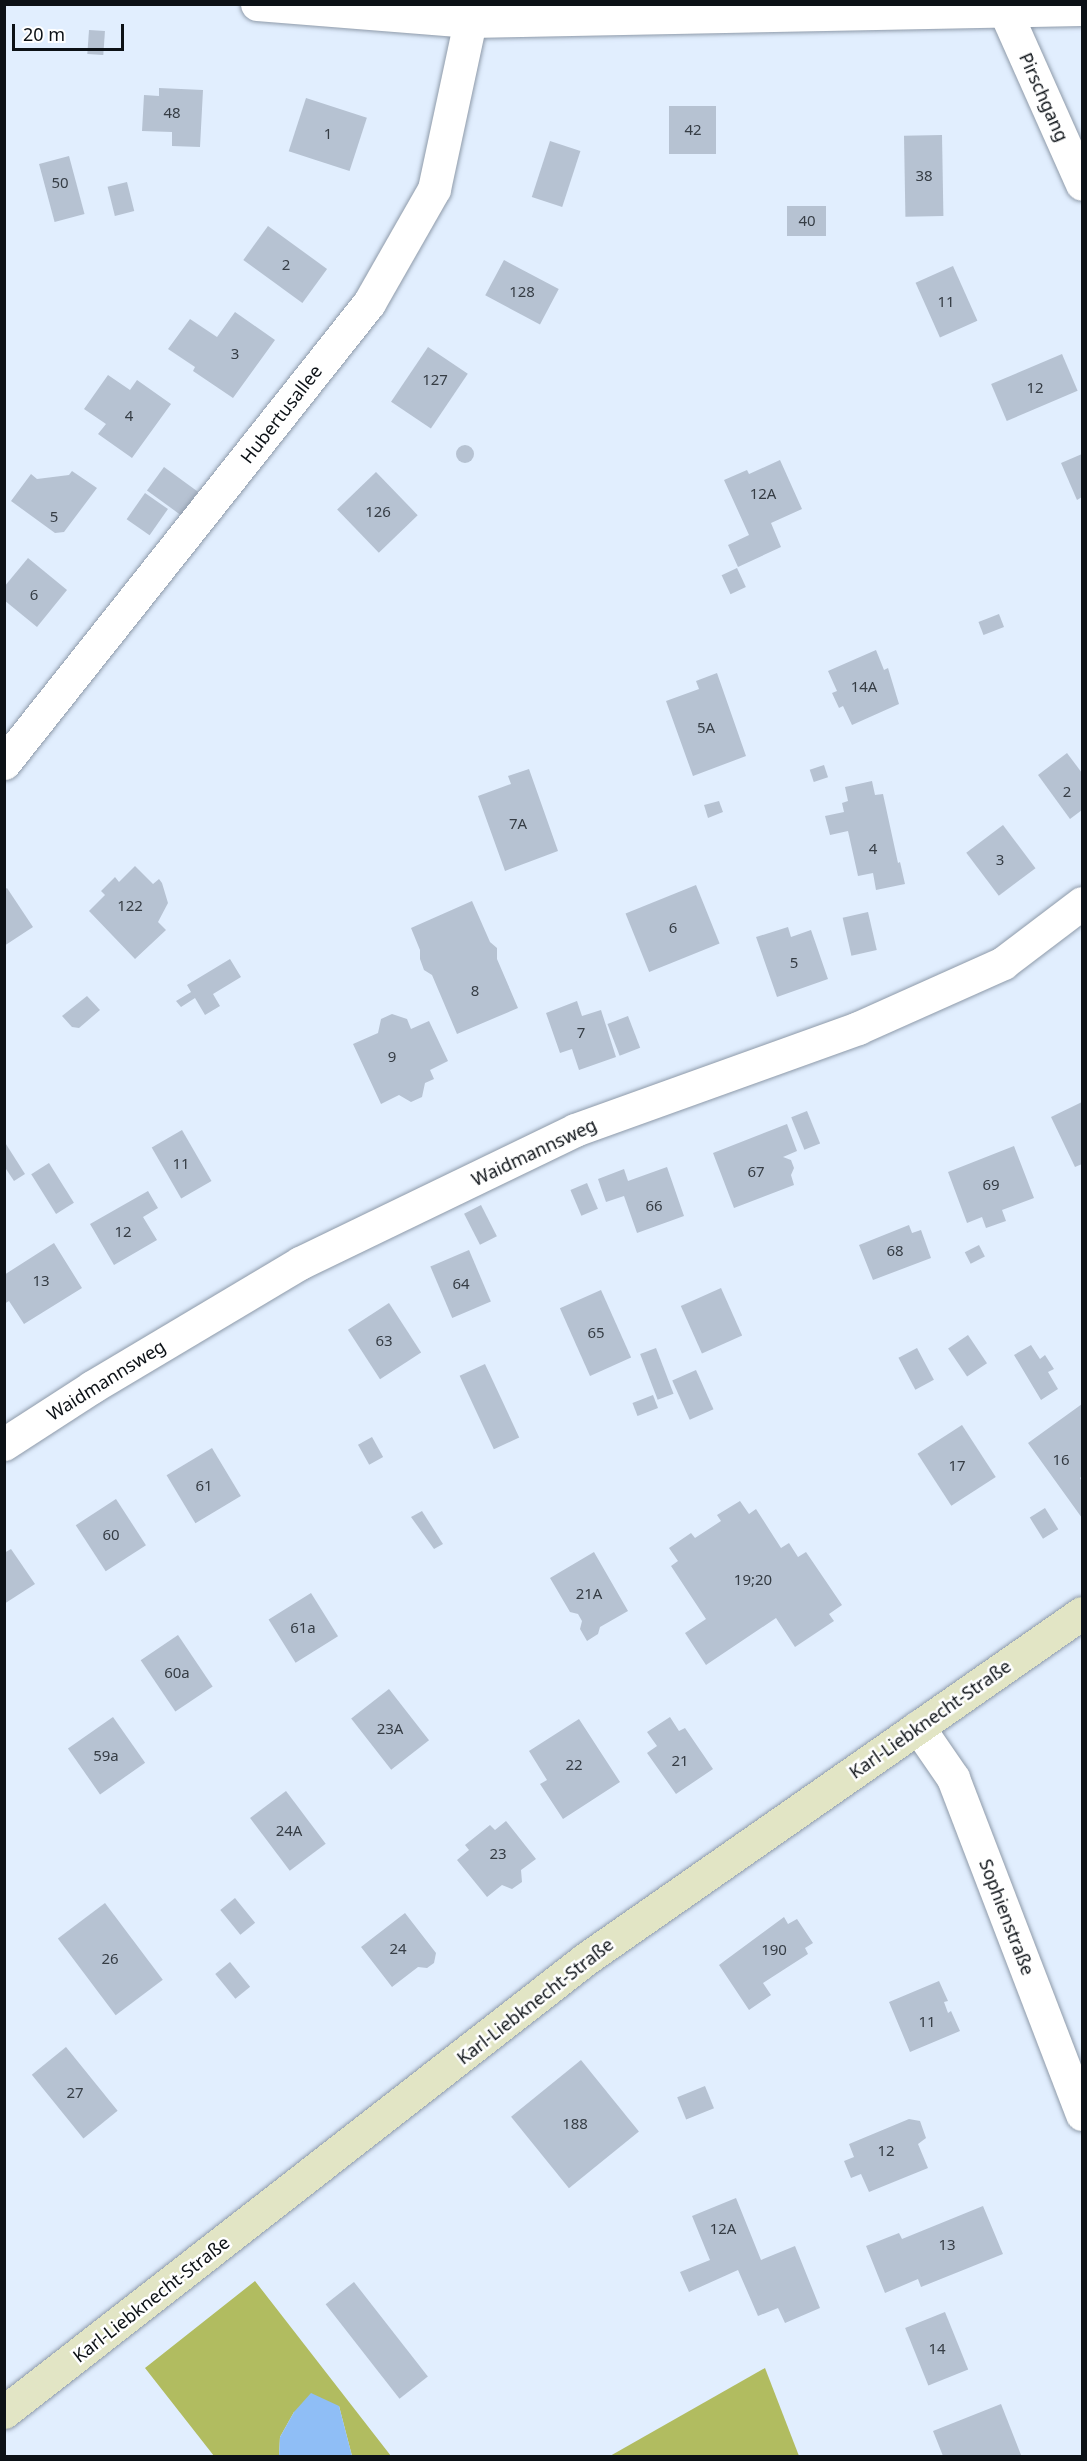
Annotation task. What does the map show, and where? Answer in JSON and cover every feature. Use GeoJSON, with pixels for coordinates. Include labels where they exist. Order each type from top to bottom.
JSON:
{"type":"FeatureCollection","features":[{"type":"Feature","properties":{"kind":"street"},"geometry":{"type":"LineString","coordinates":[[256,4],[470,21],[1005,8],[1083,9]]}},
{"type":"Feature","properties":{"kind":"street","name":"Pirschgang"},"geometry":{"type":"LineString","coordinates":[[1005,8],[1083,184]]}},
{"type":"Feature","properties":{"kind":"street","name":"Hubertusallee"},"geometry":{"type":"LineString","coordinates":[[4,763],[369,303],[434,189],[470,21]]}},
{"type":"Feature","properties":{"kind":"street","name":"Waidmannsweg"},"geometry":{"type":"LineString","coordinates":[[4,1443],[92,1387],[300,1263],[574,1130],[858,1028],[1003,963],[1083,903]]}},
{"type":"Feature","properties":{"kind":"street","name":"Karl-Liebknecht-Straße"},"geometry":{"type":"LineString","coordinates":[[4,2412],[587,1958],[1083,1613]]}},
{"type":"Feature","properties":{"kind":"street","name":"Sophienstraße"},"geometry":{"type":"LineString","coordinates":[[918,1727],[953,1778],[1083,2114]]}},
{"type":"Feature","properties":{"kind":"green space"},"geometry":{"type":"Polygon","coordinates":[[[255,2281],[391,2456],[352,2456],[339,2406],[294,2412],[280,2437],[279,2456],[214,2456],[145,2368],[255,2281]]]}},
{"type":"Feature","properties":{"kind":"green space"},"geometry":{"type":"Polygon","coordinates":[[[765,2368],[799,2456],[610,2456],[765,2368]]]}},
{"type":"Feature","properties":{"kind":"water"},"geometry":{"type":"Polygon","coordinates":[[[311,2393],[339,2406],[352,2456],[279,2456],[280,2437],[294,2412],[311,2393]]]}},
{"type":"Feature","properties":{"kind":"building"},"geometry":{"type":"Polygon","coordinates":[[[89,30],[105,31],[103,55],[87,54],[89,30]]]}},
{"type":"Feature","properties":{"kind":"building"},"geometry":{"type":"Polygon","coordinates":[[[159,88],[203,90],[200,147],[172,146],[172,132],[142,131],[144,95],[159,96],[159,88]]]}},
{"type":"Feature","properties":{"kind":"building"},"geometry":{"type":"Polygon","coordinates":[[[306,98],[367,118],[350,171],[289,151],[306,98]]]}},
{"type":"Feature","properties":{"kind":"building"},"geometry":{"type":"Polygon","coordinates":[[[669,106],[716,106],[716,154],[669,154],[669,106]]]}},
{"type":"Feature","properties":{"kind":"building"},"geometry":{"type":"Polygon","coordinates":[[[942,135],[943,216],[905,217],[904,136],[942,135]]]}},
{"type":"Feature","properties":{"kind":"building"},"geometry":{"type":"Polygon","coordinates":[[[550,141],[580,151],[562,207],[532,197],[550,141]]]}},
{"type":"Feature","properties":{"kind":"building"},"geometry":{"type":"Polygon","coordinates":[[[69,156],[85,214],[55,222],[39,164],[69,156]]]}},
{"type":"Feature","properties":{"kind":"building"},"geometry":{"type":"Polygon","coordinates":[[[127,182],[134,211],[115,216],[108,187],[127,182]]]}},
{"type":"Feature","properties":{"kind":"building"},"geometry":{"type":"Polygon","coordinates":[[[787,206],[826,206],[826,236],[787,236],[787,206]]]}},
{"type":"Feature","properties":{"kind":"building"},"geometry":{"type":"Polygon","coordinates":[[[268,226],[327,269],[302,303],[243,260],[268,226]]]}},
{"type":"Feature","properties":{"kind":"building"},"geometry":{"type":"Polygon","coordinates":[[[504,260],[559,289],[540,324],[485,295],[504,260]]]}},
{"type":"Feature","properties":{"kind":"building"},"geometry":{"type":"Polygon","coordinates":[[[953,266],[977,321],[940,337],[916,283],[953,266]]]}},
{"type":"Feature","properties":{"kind":"building"},"geometry":{"type":"Polygon","coordinates":[[[235,312],[275,340],[233,398],[193,371],[195,367],[168,349],[190,319],[217,337],[235,312]]]}},
{"type":"Feature","properties":{"kind":"building"},"geometry":{"type":"Polygon","coordinates":[[[428,347],[468,374],[431,429],[391,402],[428,347]]]}},
{"type":"Feature","properties":{"kind":"building"},"geometry":{"type":"Polygon","coordinates":[[[1062,354],[1078,391],[1007,421],[991,384],[1062,354]]]}},
{"type":"Feature","properties":{"kind":"building"},"geometry":{"type":"Polygon","coordinates":[[[108,375],[130,390],[137,380],[171,404],[132,458],[98,434],[106,424],[84,409],[108,375]]]}},
{"type":"Feature","properties":{"kind":"building"},"geometry":{"type":"Polygon","coordinates":[[[465,445],[471,448],[474,454],[471,460],[465,463],[459,460],[456,454],[459,448],[465,445]]]}},
{"type":"Feature","properties":{"kind":"building"},"geometry":{"type":"Polygon","coordinates":[[[1082,454],[1082,497],[1077,500],[1061,463],[1082,454]]]}},
{"type":"Feature","properties":{"kind":"building"},"geometry":{"type":"Polygon","coordinates":[[[780,460],[802,509],[771,523],[781,547],[738,567],[728,545],[749,535],[724,480],[747,470],[749,474],[780,460]]]}},
{"type":"Feature","properties":{"kind":"building"},"geometry":{"type":"Polygon","coordinates":[[[164,467],[198,492],[181,515],[147,490],[164,467]]]}},
{"type":"Feature","properties":{"kind":"building"},"geometry":{"type":"Polygon","coordinates":[[[72,471],[97,488],[64,532],[55,533],[11,501],[31,474],[37,479],[69,475],[72,471]]]}},
{"type":"Feature","properties":{"kind":"building"},"geometry":{"type":"Polygon","coordinates":[[[376,472],[418,515],[379,553],[337,510],[376,472]]]}},
{"type":"Feature","properties":{"kind":"building"},"geometry":{"type":"Polygon","coordinates":[[[145,493],[168,509],[150,535],[127,519],[145,493]]]}},
{"type":"Feature","properties":{"kind":"building"},"geometry":{"type":"Polygon","coordinates":[[[28,558],[67,590],[37,627],[4,600],[4,587],[28,558]]]}},
{"type":"Feature","properties":{"kind":"building"},"geometry":{"type":"Polygon","coordinates":[[[737,568],[746,587],[730,594],[722,575],[737,568]]]}},
{"type":"Feature","properties":{"kind":"building"},"geometry":{"type":"Polygon","coordinates":[[[999,614],[1004,627],[983,635],[978,622],[999,614]]]}},
{"type":"Feature","properties":{"kind":"building"},"geometry":{"type":"Polygon","coordinates":[[[876,650],[884,670],[888,668],[899,704],[852,725],[843,706],[839,708],[832,693],[837,691],[828,671],[876,650]]]}},
{"type":"Feature","properties":{"kind":"building"},"geometry":{"type":"Polygon","coordinates":[[[717,673],[746,756],[693,776],[666,701],[699,689],[696,681],[717,673]]]}},
{"type":"Feature","properties":{"kind":"building"},"geometry":{"type":"Polygon","coordinates":[[[1067,753],[1082,773],[1082,810],[1070,819],[1038,775],[1067,753]]]}},
{"type":"Feature","properties":{"kind":"building"},"geometry":{"type":"Polygon","coordinates":[[[824,765],[828,777],[814,782],[810,770],[824,765]]]}},
{"type":"Feature","properties":{"kind":"building"},"geometry":{"type":"Polygon","coordinates":[[[529,769],[558,851],[505,871],[478,796],[511,784],[508,776],[529,769]]]}},
{"type":"Feature","properties":{"kind":"building"},"geometry":{"type":"Polygon","coordinates":[[[872,781],[875,795],[883,794],[898,863],[900,862],[905,884],[876,890],[873,873],[858,876],[848,831],[830,835],[825,816],[844,812],[842,803],[848,801],[845,787],[872,781]]]}},
{"type":"Feature","properties":{"kind":"building"},"geometry":{"type":"Polygon","coordinates":[[[719,801],[723,812],[708,818],[704,805],[719,801]]]}},
{"type":"Feature","properties":{"kind":"building"},"geometry":{"type":"Polygon","coordinates":[[[1003,825],[1035,868],[999,896],[966,853],[1003,825]]]}},
{"type":"Feature","properties":{"kind":"building"},"geometry":{"type":"Polygon","coordinates":[[[135,866],[153,884],[159,879],[168,903],[158,922],[166,930],[135,959],[89,911],[105,895],[101,891],[115,877],[119,882],[135,866]]]}},
{"type":"Feature","properties":{"kind":"building"},"geometry":{"type":"Polygon","coordinates":[[[696,885],[720,943],[649,972],[626,913],[696,885]]]}},
{"type":"Feature","properties":{"kind":"building"},"geometry":{"type":"Polygon","coordinates":[[[7,888],[33,927],[4,946],[4,890],[7,888]]]}},
{"type":"Feature","properties":{"kind":"building"},"geometry":{"type":"Polygon","coordinates":[[[472,901],[490,942],[497,948],[497,959],[518,1008],[457,1034],[432,975],[424,970],[420,950],[411,928],[472,901]]]}},
{"type":"Feature","properties":{"kind":"building"},"geometry":{"type":"Polygon","coordinates":[[[868,912],[877,950],[851,956],[843,918],[868,912]]]}},
{"type":"Feature","properties":{"kind":"building"},"geometry":{"type":"Polygon","coordinates":[[[788,927],[791,937],[811,930],[828,979],[777,997],[756,937],[788,927]]]}},
{"type":"Feature","properties":{"kind":"building"},"geometry":{"type":"Polygon","coordinates":[[[230,959],[241,977],[213,994],[220,1006],[205,1015],[195,998],[181,1007],[176,1001],[191,992],[187,985],[230,959]]]}},
{"type":"Feature","properties":{"kind":"building"},"geometry":{"type":"Polygon","coordinates":[[[87,996],[100,1010],[79,1028],[72,1027],[62,1016],[87,996]]]}},
{"type":"Feature","properties":{"kind":"building"},"geometry":{"type":"Polygon","coordinates":[[[577,1001],[582,1016],[601,1010],[616,1057],[579,1070],[572,1049],[560,1053],[546,1013],[577,1001]]]}},
{"type":"Feature","properties":{"kind":"building"},"geometry":{"type":"Polygon","coordinates":[[[392,1014],[407,1019],[411,1029],[429,1021],[448,1061],[430,1070],[434,1079],[425,1083],[422,1097],[411,1102],[399,1095],[381,1104],[353,1044],[378,1033],[381,1019],[392,1014]]]}},
{"type":"Feature","properties":{"kind":"building"},"geometry":{"type":"Polygon","coordinates":[[[628,1016],[640,1048],[620,1056],[607,1024],[628,1016]]]}},
{"type":"Feature","properties":{"kind":"building"},"geometry":{"type":"Polygon","coordinates":[[[1082,1102],[1082,1164],[1075,1167],[1051,1117],[1082,1102]]]}},
{"type":"Feature","properties":{"kind":"building"},"geometry":{"type":"Polygon","coordinates":[[[807,1111],[820,1143],[804,1150],[791,1117],[807,1111]]]}},
{"type":"Feature","properties":{"kind":"building"},"geometry":{"type":"Polygon","coordinates":[[[787,1124],[797,1151],[783,1157],[791,1160],[794,1168],[791,1175],[794,1185],[734,1208],[713,1153],[787,1124]]]}},
{"type":"Feature","properties":{"kind":"building"},"geometry":{"type":"Polygon","coordinates":[[[182,1130],[212,1181],[181,1199],[152,1148],[182,1130]]]}},
{"type":"Feature","properties":{"kind":"building"},"geometry":{"type":"Polygon","coordinates":[[[4,1141],[25,1174],[14,1181],[4,1166],[4,1141]]]}},
{"type":"Feature","properties":{"kind":"building"},"geometry":{"type":"Polygon","coordinates":[[[1014,1146],[1034,1198],[1002,1210],[1006,1221],[986,1228],[982,1217],[967,1223],[948,1172],[1014,1146]]]}},
{"type":"Feature","properties":{"kind":"building"},"geometry":{"type":"Polygon","coordinates":[[[49,1163],[74,1203],[56,1214],[31,1174],[49,1163]]]}},
{"type":"Feature","properties":{"kind":"building"},"geometry":{"type":"Polygon","coordinates":[[[667,1167],[684,1216],[637,1233],[624,1196],[606,1202],[598,1179],[624,1169],[628,1181],[667,1167]]]}},
{"type":"Feature","properties":{"kind":"building"},"geometry":{"type":"Polygon","coordinates":[[[587,1183],[598,1209],[581,1216],[570,1190],[587,1183]]]}},
{"type":"Feature","properties":{"kind":"building"},"geometry":{"type":"Polygon","coordinates":[[[148,1191],[158,1208],[143,1217],[157,1240],[114,1265],[90,1224],[148,1191]]]}},
{"type":"Feature","properties":{"kind":"building"},"geometry":{"type":"Polygon","coordinates":[[[481,1205],[497,1236],[480,1245],[464,1214],[481,1205]]]}},
{"type":"Feature","properties":{"kind":"building"},"geometry":{"type":"Polygon","coordinates":[[[909,1225],[912,1233],[921,1230],[931,1258],[873,1280],[859,1245],[909,1225]]]}},
{"type":"Feature","properties":{"kind":"building"},"geometry":{"type":"Polygon","coordinates":[[[54,1243],[82,1288],[24,1324],[9,1301],[4,1304],[4,1275],[54,1243]]]}},
{"type":"Feature","properties":{"kind":"building"},"geometry":{"type":"Polygon","coordinates":[[[979,1245],[985,1257],[971,1264],[965,1252],[979,1245]]]}},
{"type":"Feature","properties":{"kind":"building"},"geometry":{"type":"Polygon","coordinates":[[[469,1250],[491,1302],[452,1318],[430,1266],[469,1250]]]}},
{"type":"Feature","properties":{"kind":"building"},"geometry":{"type":"Polygon","coordinates":[[[721,1288],[742,1336],[702,1353],[681,1306],[721,1288]]]}},
{"type":"Feature","properties":{"kind":"building"},"geometry":{"type":"Polygon","coordinates":[[[601,1290],[631,1358],[590,1376],[560,1308],[601,1290]]]}},
{"type":"Feature","properties":{"kind":"building"},"geometry":{"type":"Polygon","coordinates":[[[389,1303],[421,1352],[380,1379],[348,1330],[389,1303]]]}},
{"type":"Feature","properties":{"kind":"building"},"geometry":{"type":"Polygon","coordinates":[[[968,1335],[987,1363],[967,1377],[948,1348],[968,1335]]]}},
{"type":"Feature","properties":{"kind":"building"},"geometry":{"type":"Polygon","coordinates":[[[1031,1345],[1040,1359],[1045,1355],[1054,1369],[1048,1372],[1058,1389],[1041,1400],[1014,1355],[1031,1345]]]}},
{"type":"Feature","properties":{"kind":"building"},"geometry":{"type":"Polygon","coordinates":[[[656,1348],[674,1394],[658,1400],[640,1354],[656,1348]]]}},
{"type":"Feature","properties":{"kind":"building"},"geometry":{"type":"Polygon","coordinates":[[[917,1348],[934,1380],[915,1390],[898,1358],[917,1348]]]}},
{"type":"Feature","properties":{"kind":"building"},"geometry":{"type":"Polygon","coordinates":[[[485,1364],[519,1437],[494,1449],[460,1376],[485,1364]]]}},
{"type":"Feature","properties":{"kind":"building"},"geometry":{"type":"Polygon","coordinates":[[[696,1370],[713,1409],[690,1420],[672,1381],[696,1370]]]}},
{"type":"Feature","properties":{"kind":"building"},"geometry":{"type":"Polygon","coordinates":[[[653,1395],[658,1408],[637,1416],[632,1403],[653,1395]]]}},
{"type":"Feature","properties":{"kind":"building"},"geometry":{"type":"Polygon","coordinates":[[[1082,1404],[1082,1476],[1080,1478],[1082,1518],[1028,1443],[1082,1404]]]}},
{"type":"Feature","properties":{"kind":"building"},"geometry":{"type":"Polygon","coordinates":[[[962,1425],[996,1477],[951,1506],[918,1454],[962,1425]]]}},
{"type":"Feature","properties":{"kind":"building"},"geometry":{"type":"Polygon","coordinates":[[[372,1437],[383,1457],[369,1465],[358,1445],[372,1437]]]}},
{"type":"Feature","properties":{"kind":"building"},"geometry":{"type":"Polygon","coordinates":[[[212,1448],[241,1496],[195,1523],[167,1475],[212,1448]]]}},
{"type":"Feature","properties":{"kind":"building"},"geometry":{"type":"Polygon","coordinates":[[[116,1499],[146,1545],[106,1571],[76,1525],[116,1499]]]}},
{"type":"Feature","properties":{"kind":"building"},"geometry":{"type":"Polygon","coordinates":[[[740,1501],[749,1514],[756,1509],[781,1548],[789,1543],[798,1557],[806,1552],[842,1605],[829,1614],[834,1621],[795,1647],[776,1618],[706,1665],[685,1633],[706,1619],[671,1566],[678,1561],[669,1548],[691,1533],[695,1538],[721,1521],[717,1515],[740,1501]]]}},
{"type":"Feature","properties":{"kind":"building"},"geometry":{"type":"Polygon","coordinates":[[[1045,1508],[1058,1529],[1043,1539],[1030,1518],[1045,1508]]]}},
{"type":"Feature","properties":{"kind":"building"},"geometry":{"type":"Polygon","coordinates":[[[422,1511],[443,1544],[434,1549],[411,1517],[422,1511]]]}},
{"type":"Feature","properties":{"kind":"building"},"geometry":{"type":"Polygon","coordinates":[[[11,1549],[35,1584],[4,1604],[4,1553],[11,1549]]]}},
{"type":"Feature","properties":{"kind":"building"},"geometry":{"type":"Polygon","coordinates":[[[594,1552],[628,1611],[600,1627],[598,1634],[587,1641],[580,1629],[582,1621],[578,1614],[570,1612],[550,1578],[594,1552]]]}},
{"type":"Feature","properties":{"kind":"building"},"geometry":{"type":"Polygon","coordinates":[[[311,1593],[338,1636],[296,1663],[269,1619],[311,1593]]]}},
{"type":"Feature","properties":{"kind":"building"},"geometry":{"type":"Polygon","coordinates":[[[178,1635],[213,1686],[175,1712],[141,1660],[178,1635]]]}},
{"type":"Feature","properties":{"kind":"building"},"geometry":{"type":"Polygon","coordinates":[[[389,1689],[429,1740],[391,1770],[351,1719],[389,1689]]]}},
{"type":"Feature","properties":{"kind":"building"},"geometry":{"type":"Polygon","coordinates":[[[113,1717],[145,1763],[100,1794],[68,1749],[113,1717]]]}},
{"type":"Feature","properties":{"kind":"building"},"geometry":{"type":"Polygon","coordinates":[[[670,1717],[679,1731],[685,1728],[713,1769],[676,1794],[647,1753],[657,1746],[647,1732],[670,1717]]]}},
{"type":"Feature","properties":{"kind":"building"},"geometry":{"type":"Polygon","coordinates":[[[579,1719],[620,1782],[563,1819],[540,1784],[547,1780],[529,1751],[579,1719]]]}},
{"type":"Feature","properties":{"kind":"building"},"geometry":{"type":"Polygon","coordinates":[[[286,1791],[326,1844],[290,1871],[250,1818],[286,1791]]]}},
{"type":"Feature","properties":{"kind":"building"},"geometry":{"type":"Polygon","coordinates":[[[506,1821],[536,1859],[521,1870],[522,1882],[512,1889],[502,1885],[487,1897],[457,1860],[469,1850],[465,1845],[490,1825],[495,1830],[506,1821]]]}},
{"type":"Feature","properties":{"kind":"building"},"geometry":{"type":"Polygon","coordinates":[[[235,1898],[255,1923],[240,1935],[220,1910],[235,1898]]]}},
{"type":"Feature","properties":{"kind":"building"},"geometry":{"type":"Polygon","coordinates":[[[105,1903],[163,1980],[116,2015],[58,1939],[105,1903]]]}},
{"type":"Feature","properties":{"kind":"building"},"geometry":{"type":"Polygon","coordinates":[[[405,1913],[436,1953],[434,1963],[427,1968],[418,1967],[392,1987],[361,1947],[405,1913]]]}},
{"type":"Feature","properties":{"kind":"building"},"geometry":{"type":"Polygon","coordinates":[[[784,1917],[788,1924],[797,1919],[813,1943],[805,1948],[808,1954],[763,1983],[771,1995],[749,2010],[719,1965],[784,1917]]]}},
{"type":"Feature","properties":{"kind":"building"},"geometry":{"type":"Polygon","coordinates":[[[230,1962],[250,1987],[235,1999],[215,1974],[230,1962]]]}},
{"type":"Feature","properties":{"kind":"building"},"geometry":{"type":"Polygon","coordinates":[[[939,1981],[948,2001],[944,2002],[948,2013],[951,2011],[960,2031],[910,2052],[889,2002],[939,1981]]]}},
{"type":"Feature","properties":{"kind":"building"},"geometry":{"type":"Polygon","coordinates":[[[66,2047],[118,2111],[83,2138],[32,2075],[66,2047]]]}},
{"type":"Feature","properties":{"kind":"building"},"geometry":{"type":"Polygon","coordinates":[[[581,2060],[639,2131],[569,2188],[511,2117],[581,2060]]]}},
{"type":"Feature","properties":{"kind":"building"},"geometry":{"type":"Polygon","coordinates":[[[705,2086],[714,2108],[686,2119],[677,2097],[705,2086]]]}},
{"type":"Feature","properties":{"kind":"building"},"geometry":{"type":"Polygon","coordinates":[[[909,2119],[920,2121],[926,2138],[918,2144],[928,2168],[869,2192],[861,2174],[851,2178],[844,2161],[854,2157],[849,2144],[909,2119]]]}},
{"type":"Feature","properties":{"kind":"building"},"geometry":{"type":"Polygon","coordinates":[[[736,2198],[761,2260],[795,2246],[820,2308],[785,2323],[778,2308],[758,2316],[738,2270],[689,2292],[680,2272],[710,2260],[692,2216],[736,2198]]]}},
{"type":"Feature","properties":{"kind":"building"},"geometry":{"type":"Polygon","coordinates":[[[983,2206],[1003,2254],[921,2287],[918,2279],[885,2293],[866,2246],[899,2233],[902,2239],[983,2206]]]}},
{"type":"Feature","properties":{"kind":"building"},"geometry":{"type":"Polygon","coordinates":[[[354,2282],[428,2377],[400,2399],[326,2304],[354,2282]]]}},
{"type":"Feature","properties":{"kind":"building"},"geometry":{"type":"Polygon","coordinates":[[[945,2312],[968,2369],[928,2386],[905,2328],[945,2312]]]}},
{"type":"Feature","properties":{"kind":"building"},"geometry":{"type":"Polygon","coordinates":[[[1001,2404],[1021,2455],[943,2456],[933,2431],[1001,2404]]]}}]}
